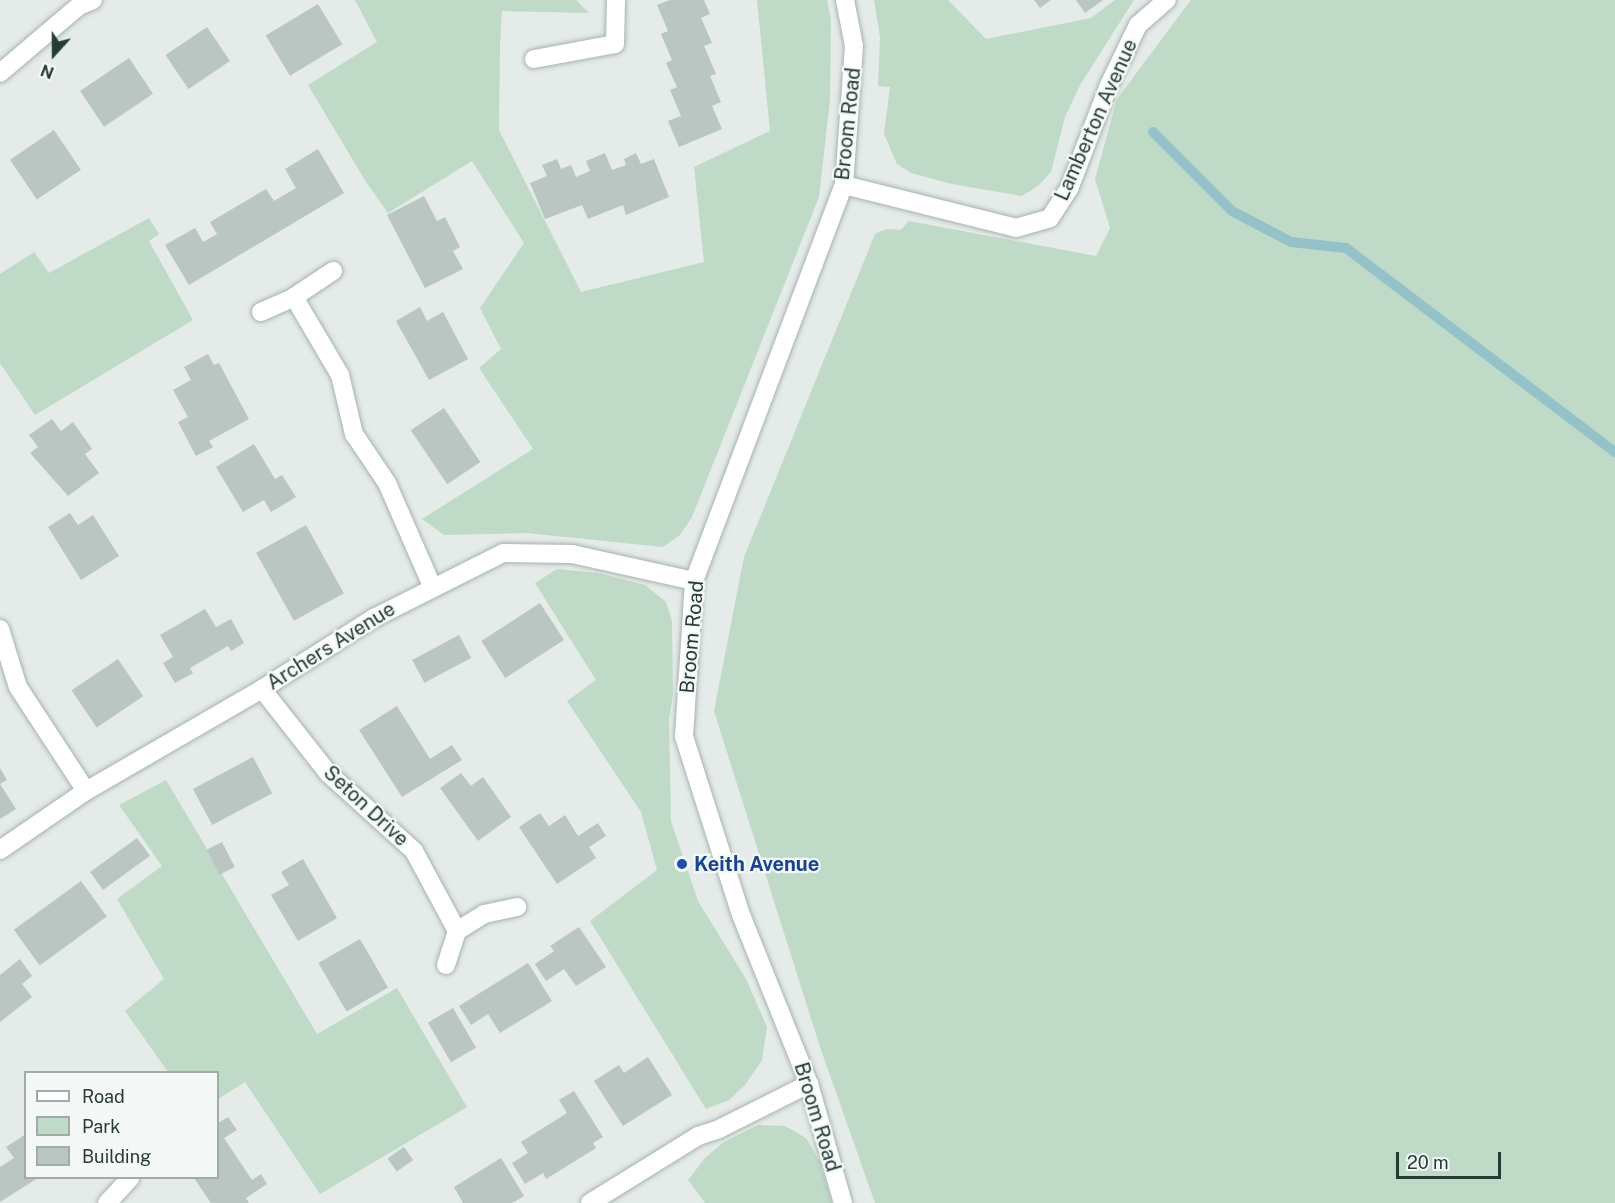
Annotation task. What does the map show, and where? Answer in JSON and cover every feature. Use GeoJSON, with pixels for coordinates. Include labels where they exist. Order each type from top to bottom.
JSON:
{"type":"FeatureCollection","features":[{"type":"Feature","properties":{"kind":"street"},"geometry":{"type":"LineString","coordinates":[[0,73],[80,6],[93,0]]}},
{"type":"Feature","properties":{"kind":"street"},"geometry":{"type":"LineString","coordinates":[[534,59],[615,44],[616,0]]}},
{"type":"Feature","properties":{"kind":"street","name":"Broom Road"},"geometry":{"type":"LineString","coordinates":[[843,1203],[809,1084],[741,915],[684,736],[694,581],[844,185],[854,56],[845,0]]}},
{"type":"Feature","properties":{"kind":"street","name":"Lamberton Avenue"},"geometry":{"type":"LineString","coordinates":[[844,185],[1016,228],[1050,218],[1069,189],[1109,85],[1138,25],[1167,0]]}},
{"type":"Feature","properties":{"kind":"street"},"geometry":{"type":"LineString","coordinates":[[261,312],[294,297],[333,271]]}},
{"type":"Feature","properties":{"kind":"street"},"geometry":{"type":"LineString","coordinates":[[294,297],[340,375],[354,434],[387,483],[432,586]]}},
{"type":"Feature","properties":{"kind":"street","name":"Archers Avenue"},"geometry":{"type":"LineString","coordinates":[[0,850],[86,791],[262,688],[374,618],[432,586],[502,553],[572,554],[694,581]]}},
{"type":"Feature","properties":{"kind":"street"},"geometry":{"type":"LineString","coordinates":[[0,629],[18,687],[86,791]]}},
{"type":"Feature","properties":{"kind":"street","name":"Seton Drive"},"geometry":{"type":"LineString","coordinates":[[262,688],[327,773],[414,851],[457,931]]}},
{"type":"Feature","properties":{"kind":"street"},"geometry":{"type":"LineString","coordinates":[[446,966],[457,931],[484,914],[517,907]]}},
{"type":"Feature","properties":{"kind":"street"},"geometry":{"type":"LineString","coordinates":[[590,1203],[698,1136],[719,1129],[809,1084]]}},
{"type":"Feature","properties":{"kind":"street"},"geometry":{"type":"LineString","coordinates":[[111,1203],[129,1179]]}},
{"type":"Feature","properties":{"kind":"green space"},"geometry":{"type":"Polygon","coordinates":[[[355,0],[576,0],[589,13],[502,11],[500,44],[499,130],[581,292],[704,262],[694,167],[770,131],[757,0],[827,0],[831,19],[830,100],[819,197],[692,517],[680,535],[663,547],[526,533],[444,535],[422,519],[533,449],[479,368],[501,349],[480,308],[524,243],[472,161],[388,213],[366,182],[308,85],[377,42],[355,0]]]}},
{"type":"Feature","properties":{"kind":"green space"},"geometry":{"type":"Polygon","coordinates":[[[874,0],[948,0],[986,39],[1091,18],[1115,0],[1134,0],[1080,85],[1065,117],[1051,172],[1038,186],[1022,196],[952,184],[911,173],[897,164],[884,134],[890,87],[878,86],[880,37],[874,0]]]}},
{"type":"Feature","properties":{"kind":"green space"},"geometry":{"type":"Polygon","coordinates":[[[1191,0],[1615,0],[1615,1203],[875,1203],[820,1047],[714,711],[744,557],[875,234],[886,229],[901,230],[909,221],[1096,256],[1110,228],[1095,179],[1117,99],[1191,0]]]}},
{"type":"Feature","properties":{"kind":"green space"},"geometry":{"type":"Polygon","coordinates":[[[149,218],[159,234],[149,241],[193,320],[35,415],[0,363],[0,274],[34,252],[49,273],[149,218]]]}},
{"type":"Feature","properties":{"kind":"green space"},"geometry":{"type":"Polygon","coordinates":[[[557,569],[598,573],[645,585],[666,602],[672,621],[673,695],[669,718],[671,821],[698,901],[746,979],[767,1027],[762,1060],[745,1085],[729,1100],[706,1109],[590,921],[657,870],[641,812],[567,701],[596,680],[535,583],[557,569]]]}},
{"type":"Feature","properties":{"kind":"green space"},"geometry":{"type":"Polygon","coordinates":[[[166,780],[317,1034],[397,988],[467,1107],[320,1194],[245,1082],[219,1098],[219,1071],[167,1071],[125,1011],[164,979],[117,899],[162,866],[119,805],[166,780]]]}},
{"type":"Feature","properties":{"kind":"green space"},"geometry":{"type":"Polygon","coordinates":[[[758,1125],[785,1126],[806,1138],[819,1160],[832,1203],[705,1203],[688,1180],[705,1158],[724,1142],[758,1125]]]}},
{"type":"Feature","properties":{"kind":"building"},"geometry":{"type":"Polygon","coordinates":[[[670,0],[704,0],[710,14],[701,18],[712,43],[704,46],[716,74],[710,76],[721,102],[712,106],[722,129],[679,147],[668,121],[681,116],[670,90],[677,87],[666,63],[672,60],[661,34],[668,31],[657,5],[670,0]]]}},
{"type":"Feature","properties":{"kind":"building"},"geometry":{"type":"Polygon","coordinates":[[[1034,0],[1051,0],[1040,8],[1034,0]]]}},
{"type":"Feature","properties":{"kind":"building"},"geometry":{"type":"Polygon","coordinates":[[[1076,0],[1103,0],[1085,13],[1076,0]]]}},
{"type":"Feature","properties":{"kind":"building"},"geometry":{"type":"Polygon","coordinates":[[[318,4],[342,44],[290,76],[266,35],[318,4]]]}},
{"type":"Feature","properties":{"kind":"building"},"geometry":{"type":"Polygon","coordinates":[[[207,27],[230,61],[188,89],[166,55],[207,27]]]}},
{"type":"Feature","properties":{"kind":"building"},"geometry":{"type":"Polygon","coordinates":[[[129,58],[153,94],[104,127],[80,91],[129,58]]]}},
{"type":"Feature","properties":{"kind":"building"},"geometry":{"type":"Polygon","coordinates":[[[54,130],[81,170],[37,199],[10,160],[54,130]]]}},
{"type":"Feature","properties":{"kind":"building"},"geometry":{"type":"Polygon","coordinates":[[[318,149],[344,193],[189,285],[165,245],[195,228],[203,242],[217,234],[210,222],[266,189],[274,201],[296,188],[285,169],[318,149]]]}},
{"type":"Feature","properties":{"kind":"building"},"geometry":{"type":"Polygon","coordinates":[[[605,153],[612,170],[626,165],[624,159],[636,153],[641,164],[654,159],[669,197],[626,215],[623,205],[588,219],[582,205],[545,219],[530,183],[547,176],[542,165],[557,159],[561,169],[571,165],[576,177],[590,171],[586,161],[605,153]]]}},
{"type":"Feature","properties":{"kind":"building"},"geometry":{"type":"Polygon","coordinates":[[[424,196],[437,221],[445,217],[460,247],[453,251],[463,269],[425,288],[387,215],[424,196]]]}},
{"type":"Feature","properties":{"kind":"building"},"geometry":{"type":"Polygon","coordinates":[[[420,307],[427,321],[443,312],[468,359],[429,380],[396,321],[420,307]]]}},
{"type":"Feature","properties":{"kind":"building"},"geometry":{"type":"Polygon","coordinates":[[[208,354],[214,365],[219,363],[249,419],[209,441],[213,447],[196,456],[178,422],[188,417],[173,390],[191,380],[184,367],[208,354]]]}},
{"type":"Feature","properties":{"kind":"building"},"geometry":{"type":"Polygon","coordinates":[[[444,408],[480,462],[447,484],[411,430],[444,408]]]}},
{"type":"Feature","properties":{"kind":"building"},"geometry":{"type":"Polygon","coordinates":[[[52,419],[61,431],[73,422],[92,449],[85,454],[99,473],[68,496],[30,453],[38,447],[29,435],[52,419]]]}},
{"type":"Feature","properties":{"kind":"building"},"geometry":{"type":"Polygon","coordinates":[[[254,444],[275,479],[282,475],[296,497],[271,512],[264,500],[243,512],[216,467],[254,444]]]}},
{"type":"Feature","properties":{"kind":"building"},"geometry":{"type":"Polygon","coordinates":[[[70,513],[78,525],[93,515],[119,556],[81,580],[48,527],[70,513]]]}},
{"type":"Feature","properties":{"kind":"building"},"geometry":{"type":"Polygon","coordinates":[[[306,525],[344,593],[294,621],[256,553],[306,525]]]}},
{"type":"Feature","properties":{"kind":"building"},"geometry":{"type":"Polygon","coordinates":[[[540,603],[564,640],[505,678],[481,641],[540,603]]]}},
{"type":"Feature","properties":{"kind":"building"},"geometry":{"type":"Polygon","coordinates":[[[205,609],[216,627],[231,619],[244,643],[231,651],[228,646],[190,668],[193,673],[175,683],[163,663],[173,657],[160,635],[205,609]]]}},
{"type":"Feature","properties":{"kind":"building"},"geometry":{"type":"Polygon","coordinates":[[[459,635],[471,658],[424,683],[412,660],[459,635]]]}},
{"type":"Feature","properties":{"kind":"building"},"geometry":{"type":"Polygon","coordinates":[[[118,659],[143,696],[97,728],[72,690],[118,659]]]}},
{"type":"Feature","properties":{"kind":"building"},"geometry":{"type":"Polygon","coordinates":[[[397,706],[430,759],[452,745],[462,760],[402,797],[359,730],[397,706]]]}},
{"type":"Feature","properties":{"kind":"building"},"geometry":{"type":"Polygon","coordinates":[[[253,757],[272,793],[212,825],[193,789],[253,757]]]}},
{"type":"Feature","properties":{"kind":"building"},"geometry":{"type":"Polygon","coordinates":[[[0,768],[7,780],[0,784],[0,768]]]}},
{"type":"Feature","properties":{"kind":"building"},"geometry":{"type":"Polygon","coordinates":[[[461,773],[471,786],[483,777],[511,817],[478,841],[440,788],[461,773]]]}},
{"type":"Feature","properties":{"kind":"building"},"geometry":{"type":"Polygon","coordinates":[[[0,784],[16,809],[0,819],[0,784]]]}},
{"type":"Feature","properties":{"kind":"building"},"geometry":{"type":"Polygon","coordinates":[[[540,813],[549,826],[565,815],[578,836],[598,823],[606,836],[589,847],[596,858],[557,884],[519,827],[540,813]]]}},
{"type":"Feature","properties":{"kind":"building"},"geometry":{"type":"Polygon","coordinates":[[[137,838],[150,856],[103,890],[90,872],[137,838]]]}},
{"type":"Feature","properties":{"kind":"building"},"geometry":{"type":"Polygon","coordinates":[[[222,842],[235,867],[220,875],[207,850],[222,842]]]}},
{"type":"Feature","properties":{"kind":"building"},"geometry":{"type":"Polygon","coordinates":[[[303,859],[337,918],[298,941],[271,895],[289,885],[281,872],[303,859]]]}},
{"type":"Feature","properties":{"kind":"building"},"geometry":{"type":"Polygon","coordinates":[[[81,881],[107,917],[40,965],[14,930],[81,881]]]}},
{"type":"Feature","properties":{"kind":"building"},"geometry":{"type":"Polygon","coordinates":[[[579,927],[606,967],[576,986],[564,969],[546,981],[535,964],[554,951],[550,946],[579,927]]]}},
{"type":"Feature","properties":{"kind":"building"},"geometry":{"type":"Polygon","coordinates":[[[360,939],[388,987],[346,1011],[318,963],[360,939]]]}},
{"type":"Feature","properties":{"kind":"building"},"geometry":{"type":"Polygon","coordinates":[[[20,959],[32,976],[22,984],[32,997],[0,1022],[0,975],[20,959]]]}},
{"type":"Feature","properties":{"kind":"building"},"geometry":{"type":"Polygon","coordinates":[[[528,963],[552,1001],[500,1033],[488,1014],[471,1025],[459,1006],[528,963]]]}},
{"type":"Feature","properties":{"kind":"building"},"geometry":{"type":"Polygon","coordinates":[[[453,1008],[476,1048],[451,1062],[428,1022],[453,1008]]]}},
{"type":"Feature","properties":{"kind":"building"},"geometry":{"type":"Polygon","coordinates":[[[648,1057],[672,1095],[623,1126],[594,1081],[619,1065],[624,1073],[648,1057]]]}},
{"type":"Feature","properties":{"kind":"building"},"geometry":{"type":"Polygon","coordinates":[[[574,1091],[603,1137],[593,1143],[596,1148],[546,1179],[543,1173],[525,1184],[512,1163],[528,1153],[521,1142],[567,1113],[559,1100],[574,1091]]]}},
{"type":"Feature","properties":{"kind":"building"},"geometry":{"type":"Polygon","coordinates":[[[228,1117],[237,1130],[224,1138],[252,1180],[261,1174],[267,1184],[246,1198],[249,1203],[211,1203],[195,1179],[219,1179],[219,1122],[228,1117]]]}},
{"type":"Feature","properties":{"kind":"building"},"geometry":{"type":"Polygon","coordinates":[[[24,1135],[24,1179],[36,1179],[0,1202],[0,1167],[14,1158],[6,1147],[24,1135]]]}},
{"type":"Feature","properties":{"kind":"building"},"geometry":{"type":"Polygon","coordinates":[[[404,1147],[413,1160],[397,1172],[388,1158],[404,1147]]]}},
{"type":"Feature","properties":{"kind":"building"},"geometry":{"type":"Polygon","coordinates":[[[501,1158],[524,1196],[512,1203],[463,1203],[454,1187],[501,1158]]]}},
{"type":"Feature","properties":{"kind":"waterway"},"geometry":{"type":"LineString","coordinates":[[1153,132],[1232,211],[1291,242],[1346,248],[1615,452]]}},
{"type":"Feature","properties":{"kind":"place","name":"Keith Avenue"},"geometry":{"type":"Point","coordinates":[682,864]}}]}
